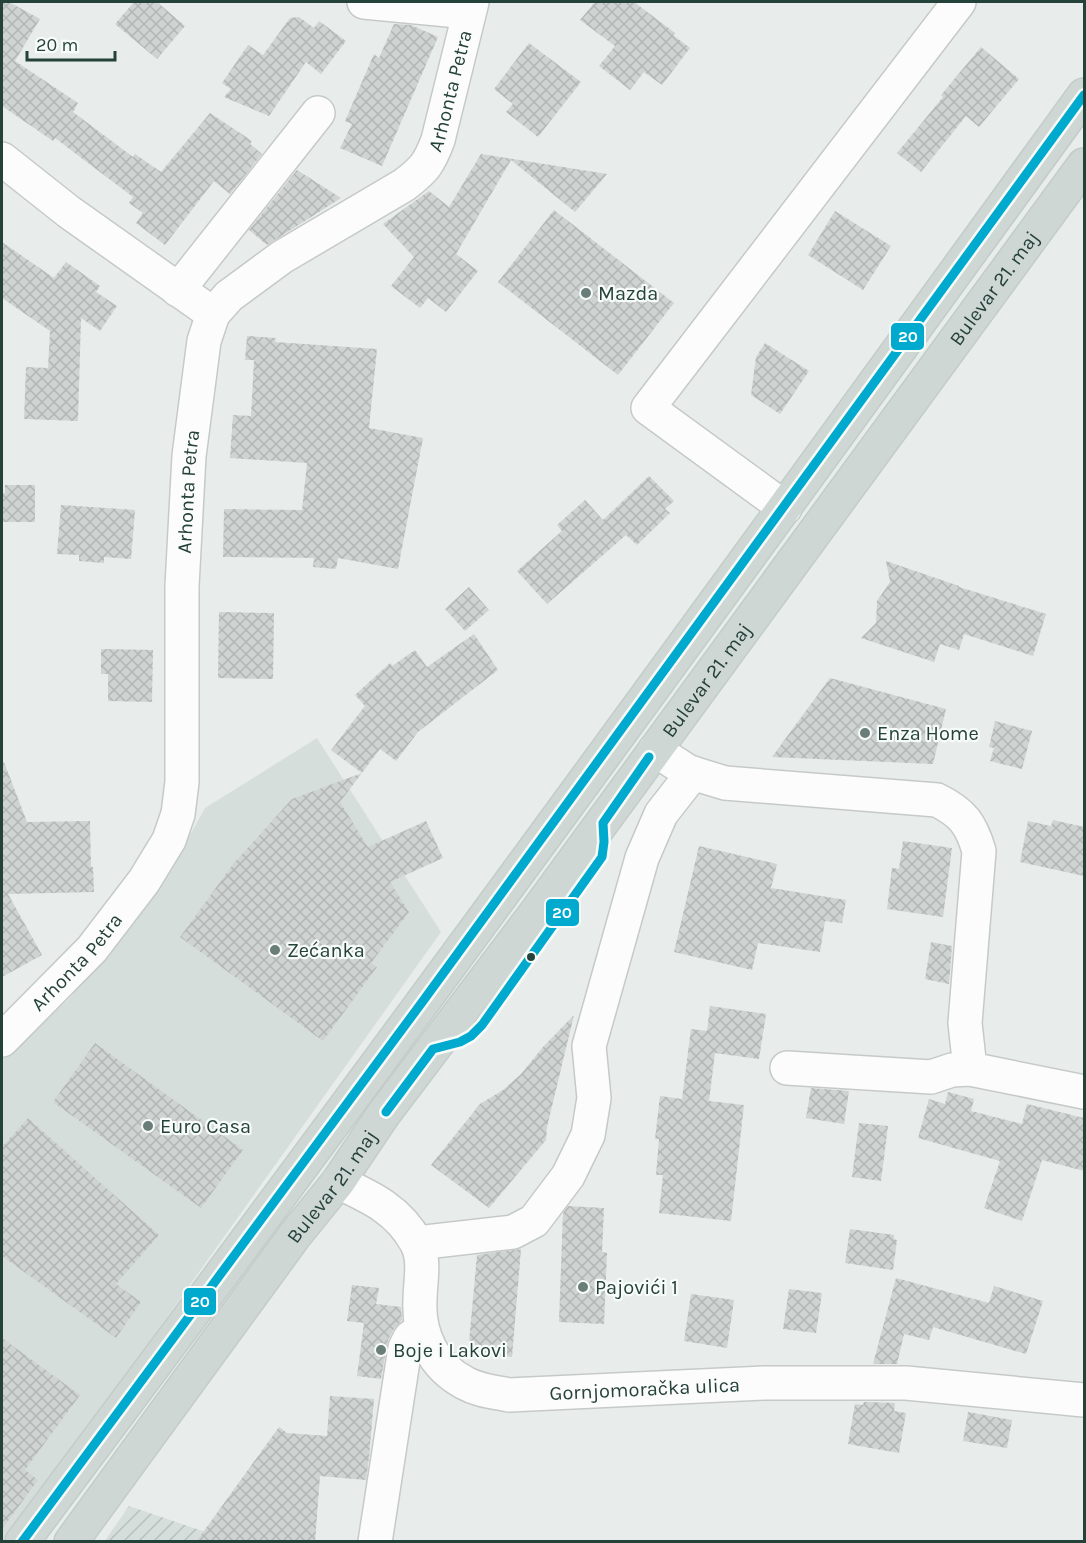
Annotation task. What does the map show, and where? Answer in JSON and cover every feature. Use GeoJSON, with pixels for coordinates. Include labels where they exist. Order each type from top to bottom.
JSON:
{"type":"FeatureCollection","features":[{"type":"Feature","properties":{"kind":"main road","name":"Bulevar 21. maj"},"geometry":{"type":"LineString","coordinates":[[22,1542],[348,1105],[1084,95]]}},
{"type":"Feature","properties":{"kind":"main road","name":"Bulevar 21. maj"},"geometry":{"type":"LineString","coordinates":[[71,1542],[295,1234],[338,1182],[383,1115],[535,914],[1084,165]]}},
{"type":"Feature","properties":{"kind":"street"},"geometry":{"type":"LineString","coordinates":[[364,2],[471,7]]}},
{"type":"Feature","properties":{"kind":"street"},"geometry":{"type":"LineString","coordinates":[[785,508],[648,408],[959,2]]}},
{"type":"Feature","properties":{"kind":"street","name":"Arhonta Petra"},"geometry":{"type":"LineString","coordinates":[[2,1040],[92,949],[157,861],[170,840],[178,814],[182,782],[182,586],[188,465],[204,341],[213,314],[229,296],[282,257],[422,172],[438,140],[471,7]]}},
{"type":"Feature","properties":{"kind":"street"},"geometry":{"type":"LineString","coordinates":[[178,290],[318,113]]}},
{"type":"Feature","properties":{"kind":"street"},"geometry":{"type":"LineString","coordinates":[[2,159],[69,212],[213,314]]}},
{"type":"Feature","properties":{"kind":"street"},"geometry":{"type":"LineString","coordinates":[[655,750],[693,773],[726,783],[937,800],[957,810],[973,830],[979,851],[965,1023],[970,1069]]}},
{"type":"Feature","properties":{"kind":"street"},"geometry":{"type":"LineString","coordinates":[[417,1243],[513,1232],[534,1221],[568,1176],[588,1135],[594,1098],[589,1046],[642,858],[661,814],[693,773]]}},
{"type":"Feature","properties":{"kind":"street"},"geometry":{"type":"LineString","coordinates":[[787,1068],[931,1077],[952,1070],[970,1069],[1084,1092]]}},
{"type":"Feature","properties":{"kind":"street","name":"Gornjomoračka ulica"},"geometry":{"type":"LineString","coordinates":[[338,1182],[394,1212],[417,1243],[422,1265],[419,1318],[431,1351],[453,1375],[480,1390],[510,1395],[766,1383],[906,1383],[1084,1400]]}},
{"type":"Feature","properties":{"kind":"street"},"geometry":{"type":"LineString","coordinates":[[375,1542],[405,1348],[410,1338],[422,1329]]}},
{"type":"Feature","properties":{"kind":"shaded area"},"geometry":{"type":"Polygon","coordinates":[[[317,738],[441,932],[7,1542],[2,1541],[2,1056],[68,1000],[162,885],[205,808],[317,738]]]}},
{"type":"Feature","properties":{"kind":"shaded area"},"geometry":{"type":"Polygon","coordinates":[[[129,1506],[232,1541],[104,1542],[129,1506]]]}},
{"type":"Feature","properties":{"kind":"building"},"geometry":{"type":"Polygon","coordinates":[[[2,2],[9,2],[40,19],[15,61],[78,103],[73,112],[133,157],[135,154],[161,172],[210,113],[252,141],[250,144],[262,154],[230,194],[214,181],[165,245],[136,223],[143,213],[129,203],[133,197],[55,138],[53,141],[2,106],[2,2]]]}},
{"type":"Feature","properties":{"kind":"building"},"geometry":{"type":"Polygon","coordinates":[[[134,2],[157,2],[185,26],[157,59],[115,24],[134,2]]]}},
{"type":"Feature","properties":{"kind":"building"},"geometry":{"type":"Polygon","coordinates":[[[595,2],[634,2],[675,33],[673,35],[690,48],[662,85],[644,72],[630,90],[599,66],[615,46],[580,20],[595,2]]]}},
{"type":"Feature","properties":{"kind":"building"},"geometry":{"type":"Polygon","coordinates":[[[299,17],[314,28],[319,21],[346,41],[321,74],[306,62],[269,116],[224,97],[231,89],[222,83],[248,45],[263,55],[290,18],[299,17]]]}},
{"type":"Feature","properties":{"kind":"building"},"geometry":{"type":"Polygon","coordinates":[[[394,24],[411,25],[438,37],[382,166],[340,148],[352,124],[345,121],[374,54],[379,58],[394,24]]]}},
{"type":"Feature","properties":{"kind":"building"},"geometry":{"type":"Polygon","coordinates":[[[529,43],[581,82],[538,137],[506,112],[513,104],[494,89],[529,43]]]}},
{"type":"Feature","properties":{"kind":"building"},"geometry":{"type":"Polygon","coordinates":[[[981,47],[1019,79],[979,127],[966,116],[921,172],[897,153],[981,47]]]}},
{"type":"Feature","properties":{"kind":"building"},"geometry":{"type":"Polygon","coordinates":[[[481,154],[607,174],[575,212],[511,160],[456,254],[478,271],[446,312],[428,298],[420,308],[391,286],[414,257],[383,224],[429,191],[449,207],[481,154]]]}},
{"type":"Feature","properties":{"kind":"building"},"geometry":{"type":"Polygon","coordinates":[[[297,170],[341,198],[267,245],[249,230],[297,170]]]}},
{"type":"Feature","properties":{"kind":"building","name":"Mazda"},"geometry":{"type":"Polygon","coordinates":[[[554,210],[674,303],[618,375],[498,282],[554,210]]]}},
{"type":"Feature","properties":{"kind":"building"},"geometry":{"type":"Polygon","coordinates":[[[835,211],[891,246],[863,290],[808,255],[835,211]]]}},
{"type":"Feature","properties":{"kind":"building"},"geometry":{"type":"Polygon","coordinates":[[[2,242],[54,278],[66,262],[100,286],[96,292],[117,306],[100,331],[81,318],[78,421],[24,419],[26,367],[48,368],[50,331],[2,298],[2,242]]]}},
{"type":"Feature","properties":{"kind":"building"},"geometry":{"type":"Polygon","coordinates":[[[247,336],[276,338],[275,342],[377,349],[369,428],[423,438],[398,569],[338,558],[336,569],[313,567],[314,558],[223,557],[224,509],[302,510],[307,463],[230,458],[233,415],[251,416],[254,360],[245,360],[247,336]]]}},
{"type":"Feature","properties":{"kind":"building"},"geometry":{"type":"Polygon","coordinates":[[[765,343],[809,371],[780,414],[751,395],[756,357],[765,343]]]}},
{"type":"Feature","properties":{"kind":"building"},"geometry":{"type":"Polygon","coordinates":[[[649,476],[674,501],[665,509],[670,513],[637,545],[626,535],[547,604],[517,571],[562,531],[557,525],[585,500],[603,520],[649,476]]]}},
{"type":"Feature","properties":{"kind":"building"},"geometry":{"type":"Polygon","coordinates":[[[5,485],[35,485],[35,522],[2,522],[2,493],[5,493],[5,485]]]}},
{"type":"Feature","properties":{"kind":"building"},"geometry":{"type":"Polygon","coordinates":[[[61,505],[135,510],[131,559],[104,557],[104,563],[79,561],[79,555],[57,554],[61,505]]]}},
{"type":"Feature","properties":{"kind":"building"},"geometry":{"type":"Polygon","coordinates":[[[886,561],[1046,614],[1033,656],[964,634],[959,650],[940,644],[934,662],[861,638],[876,623],[877,601],[890,582],[886,561]]]}},
{"type":"Feature","properties":{"kind":"building"},"geometry":{"type":"Polygon","coordinates":[[[469,587],[489,610],[465,631],[445,609],[469,587]]]}},
{"type":"Feature","properties":{"kind":"building"},"geometry":{"type":"Polygon","coordinates":[[[219,612],[274,613],[273,679],[218,678],[219,612]]]}},
{"type":"Feature","properties":{"kind":"building"},"geometry":{"type":"Polygon","coordinates":[[[474,634],[498,670],[418,732],[396,761],[380,749],[362,773],[331,750],[365,706],[355,695],[390,663],[392,666],[415,650],[427,667],[474,634]]]}},
{"type":"Feature","properties":{"kind":"building"},"geometry":{"type":"Polygon","coordinates":[[[101,649],[153,650],[152,702],[108,701],[108,674],[101,674],[101,649]]]}},
{"type":"Feature","properties":{"kind":"building","name":"Enza Home"},"geometry":{"type":"Polygon","coordinates":[[[830,678],[946,709],[933,764],[772,757],[830,678]]]}},
{"type":"Feature","properties":{"kind":"building"},"geometry":{"type":"Polygon","coordinates":[[[995,721],[1032,731],[1022,769],[990,761],[994,748],[989,747],[995,721]]]}},
{"type":"Feature","properties":{"kind":"building"},"geometry":{"type":"Polygon","coordinates":[[[2,762],[4,762],[27,822],[90,821],[94,892],[8,894],[42,955],[2,977],[2,762]]]}},
{"type":"Feature","properties":{"kind":"building"},"geometry":{"type":"Polygon","coordinates":[[[362,773],[340,802],[368,847],[426,821],[443,858],[390,882],[409,912],[371,963],[377,967],[323,1041],[180,937],[234,863],[292,799],[362,773]]]}},
{"type":"Feature","properties":{"kind":"building"},"geometry":{"type":"Polygon","coordinates":[[[1053,820],[1084,827],[1084,876],[1020,862],[1028,821],[1051,826],[1053,820]]]}},
{"type":"Feature","properties":{"kind":"building"},"geometry":{"type":"Polygon","coordinates":[[[903,841],[952,848],[943,917],[887,909],[892,868],[899,869],[903,841]]]}},
{"type":"Feature","properties":{"kind":"building"},"geometry":{"type":"Polygon","coordinates":[[[699,846],[777,864],[771,888],[846,900],[842,923],[825,921],[820,952],[758,943],[752,970],[674,952],[699,846]]]}},
{"type":"Feature","properties":{"kind":"building"},"geometry":{"type":"Polygon","coordinates":[[[931,942],[952,946],[949,984],[925,979],[931,942]]]}},
{"type":"Feature","properties":{"kind":"building"},"geometry":{"type":"Polygon","coordinates":[[[710,1006],[766,1014],[759,1059],[715,1053],[709,1101],[744,1105],[731,1221],[659,1213],[663,1175],[656,1175],[659,1139],[655,1139],[660,1096],[682,1099],[691,1029],[707,1031],[710,1006]]]}},
{"type":"Feature","properties":{"kind":"building"},"geometry":{"type":"Polygon","coordinates":[[[574,1015],[547,1127],[546,1140],[489,1208],[431,1165],[480,1104],[503,1090],[521,1074],[574,1015]]]}},
{"type":"Feature","properties":{"kind":"building","name":"Euro Casa"},"geometry":{"type":"Polygon","coordinates":[[[95,1043],[243,1150],[201,1208],[53,1102],[95,1043]]]}},
{"type":"Feature","properties":{"kind":"building"},"geometry":{"type":"Polygon","coordinates":[[[811,1088],[849,1091],[844,1124],[806,1118],[811,1088]]]}},
{"type":"Feature","properties":{"kind":"building"},"geometry":{"type":"Polygon","coordinates":[[[948,1092],[974,1099],[971,1111],[1022,1124],[1027,1104],[1084,1118],[1084,1171],[1042,1160],[1022,1221],[984,1208],[1000,1161],[918,1138],[929,1099],[945,1104],[948,1092]]]}},
{"type":"Feature","properties":{"kind":"building"},"geometry":{"type":"Polygon","coordinates":[[[28,1118],[159,1235],[116,1284],[141,1302],[116,1338],[2,1256],[2,1147],[28,1118]]]}},
{"type":"Feature","properties":{"kind":"building"},"geometry":{"type":"Polygon","coordinates":[[[859,1123],[888,1126],[881,1181],[852,1177],[859,1123]]]}},
{"type":"Feature","properties":{"kind":"building","name":"Pajovići 1"},"geometry":{"type":"Polygon","coordinates":[[[568,1206],[604,1208],[602,1252],[607,1253],[604,1324],[559,1322],[563,1213],[568,1206]]]}},
{"type":"Feature","properties":{"kind":"building"},"geometry":{"type":"Polygon","coordinates":[[[850,1229],[894,1235],[894,1239],[897,1240],[893,1270],[845,1263],[850,1229]]]}},
{"type":"Feature","properties":{"kind":"building"},"geometry":{"type":"Polygon","coordinates":[[[521,1249],[512,1357],[468,1353],[477,1255],[521,1249]]]}},
{"type":"Feature","properties":{"kind":"building"},"geometry":{"type":"Polygon","coordinates":[[[896,1278],[989,1303],[994,1286],[1043,1301],[1026,1354],[933,1327],[929,1340],[904,1334],[897,1364],[873,1364],[896,1278]]]}},
{"type":"Feature","properties":{"kind":"building","name":"Boje i Lakovi"},"geometry":{"type":"Polygon","coordinates":[[[352,1285],[379,1288],[376,1304],[401,1307],[402,1320],[388,1340],[381,1379],[357,1376],[364,1323],[347,1321],[352,1285]]]}},
{"type":"Feature","properties":{"kind":"building"},"geometry":{"type":"Polygon","coordinates":[[[789,1289],[822,1293],[816,1333],[783,1329],[789,1289]]]}},
{"type":"Feature","properties":{"kind":"building"},"geometry":{"type":"Polygon","coordinates":[[[691,1294],[734,1300],[727,1348],[684,1341],[691,1294]]]}},
{"type":"Feature","properties":{"kind":"building"},"geometry":{"type":"Polygon","coordinates":[[[2,1338],[80,1395],[25,1470],[38,1480],[2,1529],[2,1338]]]}},
{"type":"Feature","properties":{"kind":"building"},"geometry":{"type":"Polygon","coordinates":[[[330,1396],[374,1399],[369,1458],[366,1480],[320,1476],[315,1542],[196,1542],[279,1427],[287,1433],[327,1436],[330,1396]]]}},
{"type":"Feature","properties":{"kind":"building"},"geometry":{"type":"Polygon","coordinates":[[[864,1402],[895,1403],[894,1411],[906,1413],[899,1453],[848,1444],[855,1404],[863,1405],[864,1402]]]}},
{"type":"Feature","properties":{"kind":"building"},"geometry":{"type":"Polygon","coordinates":[[[968,1412],[1012,1420],[1007,1448],[963,1441],[968,1412]]]}},
{"type":"Feature","properties":{"kind":"transit line","name":"20"},"geometry":{"type":"LineString","coordinates":[[22,1542],[423,1001],[1084,95]]}},
{"type":"Feature","properties":{"kind":"transit line","name":"20"},"geometry":{"type":"LineString","coordinates":[[386,1112],[433,1049],[460,1042],[471,1036],[482,1025],[602,857],[603,823],[649,757]]}},
{"type":"Feature","properties":{"kind":"place","name":"Mazda"},"geometry":{"type":"Point","coordinates":[586,293]}},
{"type":"Feature","properties":{"kind":"place","name":"Enza Home"},"geometry":{"type":"Point","coordinates":[865,733]}},
{"type":"Feature","properties":{"kind":"place","name":"Zećanka"},"geometry":{"type":"Point","coordinates":[275,950]}},
{"type":"Feature","properties":{"kind":"place","name":"Euro Casa"},"geometry":{"type":"Point","coordinates":[148,1126]}},
{"type":"Feature","properties":{"kind":"place","name":"Pajovići 1"},"geometry":{"type":"Point","coordinates":[583,1287]}},
{"type":"Feature","properties":{"kind":"place","name":"Boje i Lakovi"},"geometry":{"type":"Point","coordinates":[381,1350]}}]}
